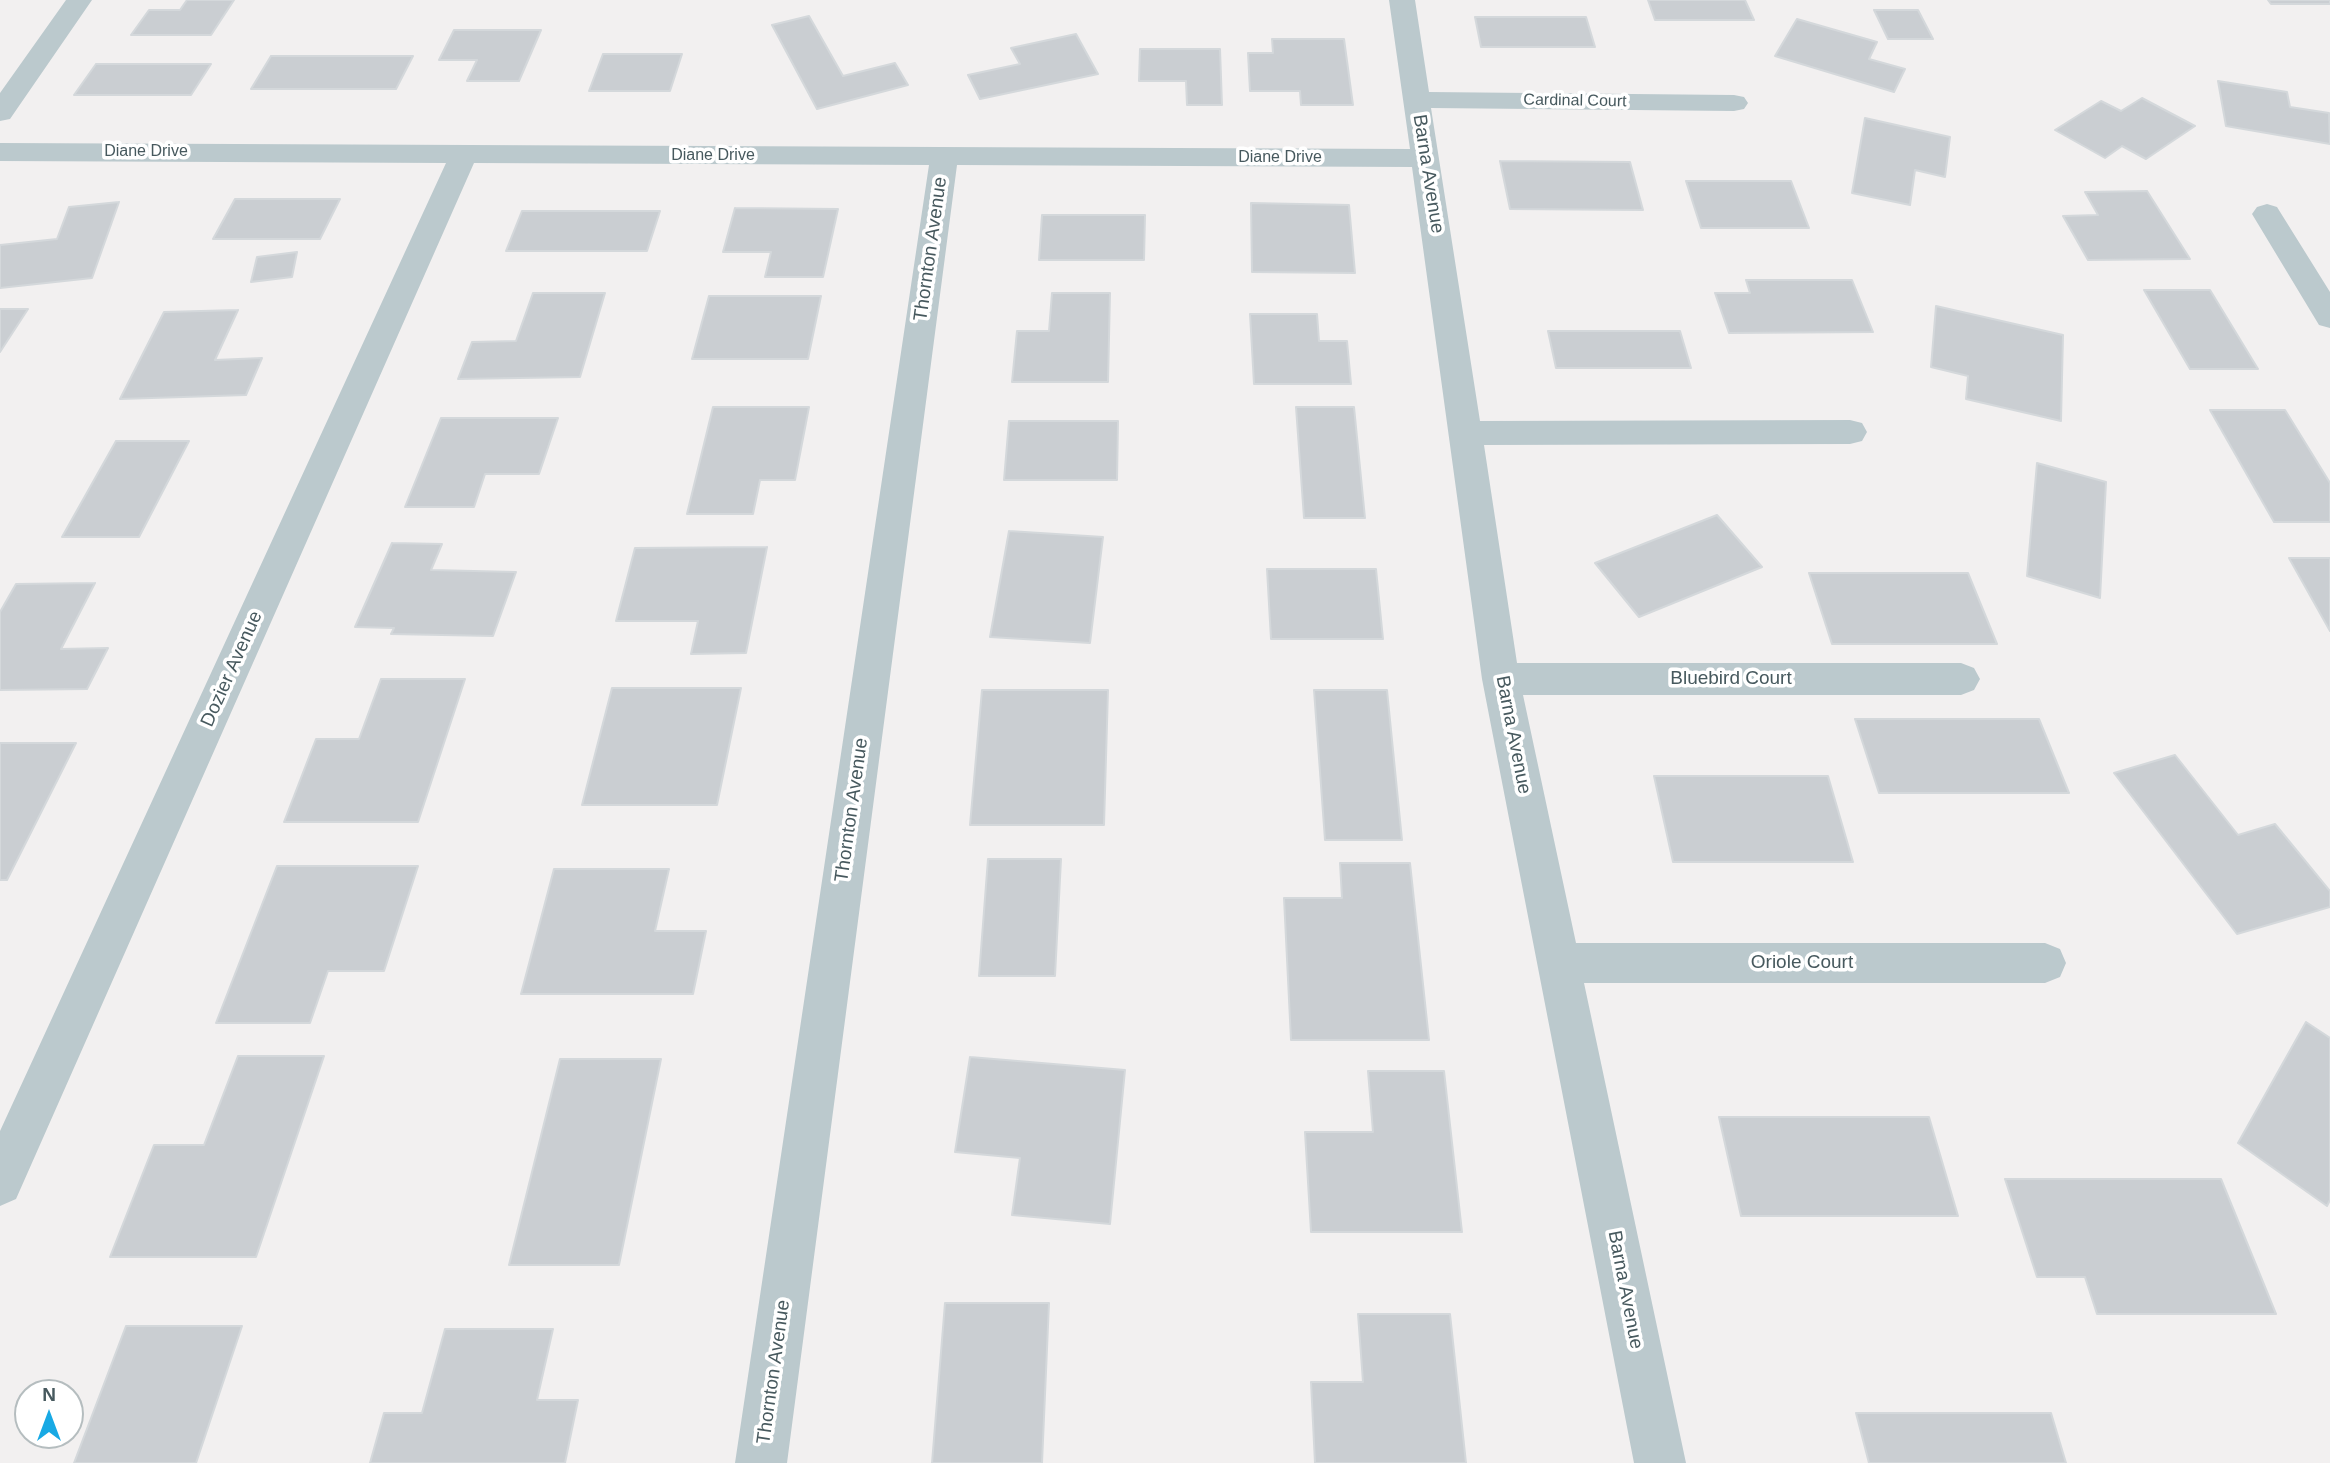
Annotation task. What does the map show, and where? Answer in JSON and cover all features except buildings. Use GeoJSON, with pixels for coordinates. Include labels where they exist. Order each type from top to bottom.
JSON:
{"type":"FeatureCollection","features":[{"type":"Feature","properties":{"kind":"street"},"geometry":{"type":"LineString","coordinates":[[0,113],[79,0]]}},
{"type":"Feature","properties":{"kind":"street","name":"Barna Avenue"},"geometry":{"type":"LineString","coordinates":[[1402,0],[1501,679],[1660,1463]]}},
{"type":"Feature","properties":{"kind":"street","name":"Cardinal Court"},"geometry":{"type":"LineString","coordinates":[[1416,100],[1734,103]]}},
{"type":"Feature","properties":{"kind":"street","name":"Diane Drive"},"geometry":{"type":"LineString","coordinates":[[0,152],[1426,159]]}},
{"type":"Feature","properties":{"kind":"street","name":"Dozier Avenue"},"geometry":{"type":"LineString","coordinates":[[0,1183],[464,154]]}},
{"type":"Feature","properties":{"kind":"street","name":"Thornton Avenue"},"geometry":{"type":"LineString","coordinates":[[761,1463],[944,157]]}},
{"type":"Feature","properties":{"kind":"street"},"geometry":{"type":"LineString","coordinates":[[2267,214],[2330,317]]}},
{"type":"Feature","properties":{"kind":"street"},"geometry":{"type":"LineString","coordinates":[[1466,433],[1850,432]]}},
{"type":"Feature","properties":{"kind":"street","name":"Bluebird Court"},"geometry":{"type":"LineString","coordinates":[[1501,679],[1961,679]]}},
{"type":"Feature","properties":{"kind":"street","name":"Oriole Court"},"geometry":{"type":"LineString","coordinates":[[1559,963],[2045,963]]}}]}
